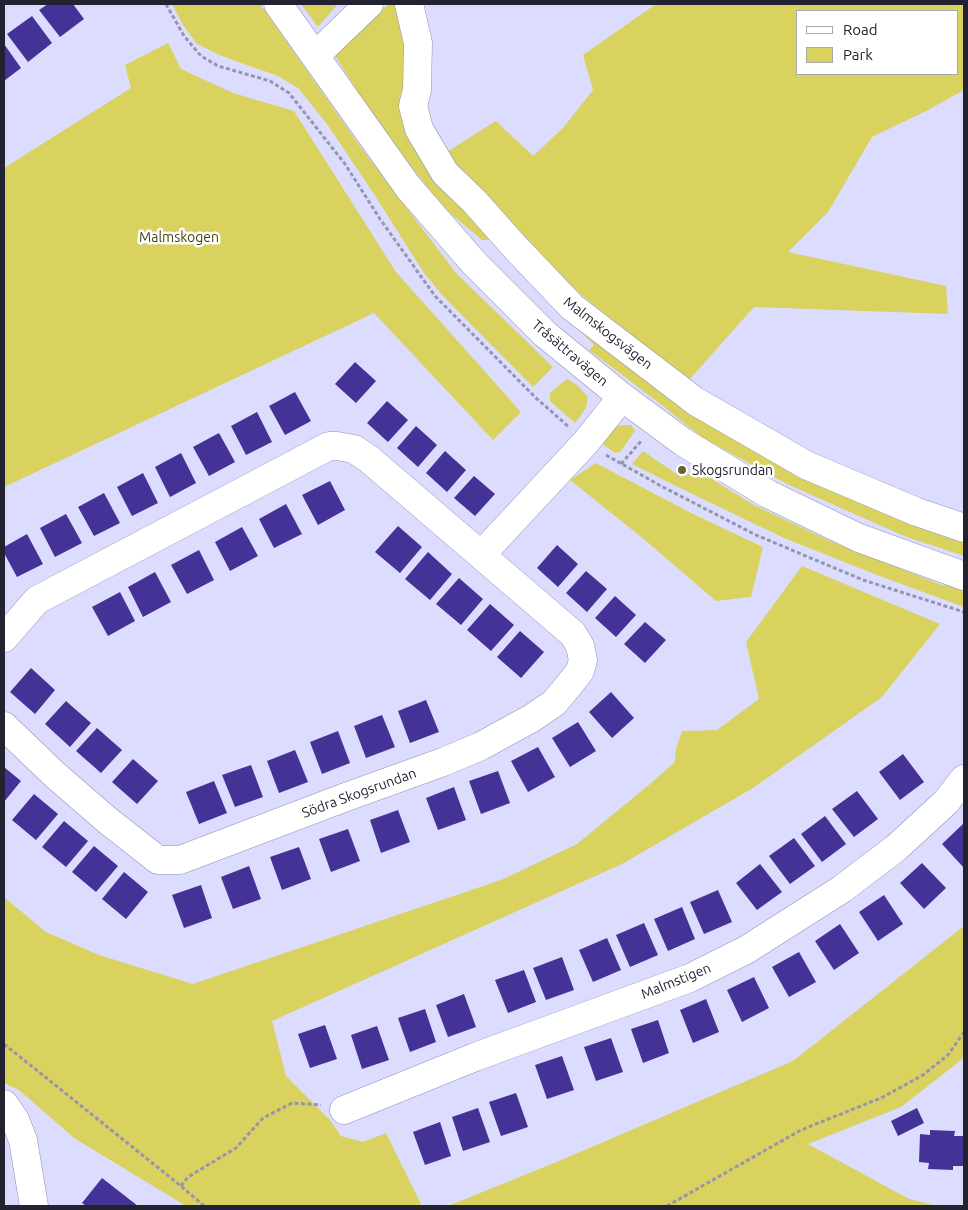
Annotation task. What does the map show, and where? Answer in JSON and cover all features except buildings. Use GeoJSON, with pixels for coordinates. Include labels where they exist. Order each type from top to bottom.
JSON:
{"type":"FeatureCollection","features":[{"type":"Feature","properties":{"kind":"street","name":"Tråsättravägen"},"geometry":{"type":"LineString","coordinates":[[278,4],[408,187],[474,263],[545,334],[622,397],[683,442],[768,494],[859,538],[964,576]]}},
{"type":"Feature","properties":{"kind":"street"},"geometry":{"type":"LineString","coordinates":[[315,56],[368,4]]}},
{"type":"Feature","properties":{"kind":"street","name":"Malmskogsvägen"},"geometry":{"type":"LineString","coordinates":[[409,4],[418,43],[417,90],[413,106],[419,129],[445,173],[476,202],[514,246],[572,307],[695,401],[806,465],[917,512],[964,528]]}},
{"type":"Feature","properties":{"kind":"street"},"geometry":{"type":"LineString","coordinates":[[481,555],[586,442],[622,397]]}},
{"type":"Feature","properties":{"kind":"street","name":"Södra Skogsrundan"},"geometry":{"type":"LineString","coordinates":[[4,638],[37,600],[329,446],[337,446],[354,449],[368,459],[573,634],[580,646],[583,660],[580,671],[554,703],[532,718],[481,746],[443,762],[180,860],[158,860],[107,820],[54,774],[4,726]]}},
{"type":"Feature","properties":{"kind":"street","name":"Malmstigen"},"geometry":{"type":"LineString","coordinates":[[344,1110],[476,1057],[690,978],[746,950],[842,889],[896,848],[946,802],[964,778]]}},
{"type":"Feature","properties":{"kind":"street"},"geometry":{"type":"LineString","coordinates":[[4,1104],[15,1120],[23,1140],[34,1206]]}},
{"type":"Feature","properties":{"kind":"path"},"geometry":{"type":"LineString","coordinates":[[620,464],[645,437]]}},
{"type":"Feature","properties":{"kind":"path"},"geometry":{"type":"LineString","coordinates":[[667,1206],[801,1130],[882,1098],[923,1075],[948,1055],[964,1032]]}},
{"type":"Feature","properties":{"kind":"path"},"geometry":{"type":"LineString","coordinates":[[4,1044],[204,1206]]}},
{"type":"Feature","properties":{"kind":"path"},"geometry":{"type":"LineString","coordinates":[[181,1186],[188,1176],[236,1148],[263,1118],[292,1103],[334,1106],[344,1110]]}},
{"type":"Feature","properties":{"kind":"green space"},"geometry":{"type":"Polygon","coordinates":[[[172,4],[260,4],[362,149],[456,273],[553,367],[533,387],[442,295],[424,273],[327,124],[298,88],[276,75],[217,54],[197,44],[183,25],[172,4]]]}},
{"type":"Feature","properties":{"kind":"green space"},"geometry":{"type":"Polygon","coordinates":[[[301,4],[338,4],[318,27],[301,4]]]}},
{"type":"Feature","properties":{"kind":"green space"},"geometry":{"type":"Polygon","coordinates":[[[389,4],[395,4],[405,39],[405,99],[494,240],[482,240],[444,208],[379,126],[334,54],[389,4]]]}},
{"type":"Feature","properties":{"kind":"green space"},"geometry":{"type":"Polygon","coordinates":[[[656,4],[964,4],[964,90],[872,137],[828,212],[788,252],[946,286],[948,314],[754,307],[688,381],[564,281],[445,153],[496,121],[533,156],[563,128],[593,90],[583,55],[656,4]]]}},
{"type":"Feature","properties":{"kind":"green space","name":"Malmskogen"},"geometry":{"type":"Polygon","coordinates":[[[168,43],[181,69],[233,93],[294,111],[396,272],[521,412],[493,440],[374,313],[4,487],[4,168],[131,88],[125,65],[168,43]]]}},
{"type":"Feature","properties":{"kind":"green space"},"geometry":{"type":"Polygon","coordinates":[[[539,291],[620,353],[964,535],[964,556],[904,536],[787,484],[703,438],[589,350],[594,345],[539,291]]]}},
{"type":"Feature","properties":{"kind":"green space"},"geometry":{"type":"Polygon","coordinates":[[[567,379],[577,385],[588,397],[586,408],[575,423],[550,401],[550,393],[567,379]]]}},
{"type":"Feature","properties":{"kind":"green space"},"geometry":{"type":"Polygon","coordinates":[[[631,425],[635,431],[620,452],[615,453],[595,438],[605,428],[631,425]]]}},
{"type":"Feature","properties":{"kind":"green space"},"geometry":{"type":"Polygon","coordinates":[[[643,451],[681,477],[694,472],[702,473],[754,505],[828,540],[942,585],[964,586],[964,607],[784,538],[684,490],[632,464],[643,451]]]}},
{"type":"Feature","properties":{"kind":"green space"},"geometry":{"type":"Polygon","coordinates":[[[596,463],[691,513],[763,547],[751,597],[716,601],[645,540],[570,480],[596,463]]]}},
{"type":"Feature","properties":{"kind":"green space"},"geometry":{"type":"Polygon","coordinates":[[[802,566],[940,624],[882,697],[753,788],[622,864],[272,1021],[286,1076],[330,1120],[341,1136],[363,1142],[386,1133],[422,1206],[186,1206],[74,1138],[19,1090],[4,1083],[4,897],[46,932],[99,955],[193,984],[501,880],[577,844],[650,784],[675,762],[676,749],[682,731],[717,730],[759,699],[746,642],[802,566]]]}},
{"type":"Feature","properties":{"kind":"green space"},"geometry":{"type":"Polygon","coordinates":[[[964,926],[964,1056],[901,1107],[808,1144],[909,1199],[938,1206],[448,1206],[559,1161],[793,1061],[964,926]]]}},
{"type":"Feature","properties":{"kind":"place","name":"Skogsrundan"},"geometry":{"type":"Point","coordinates":[682,470]}}]}
